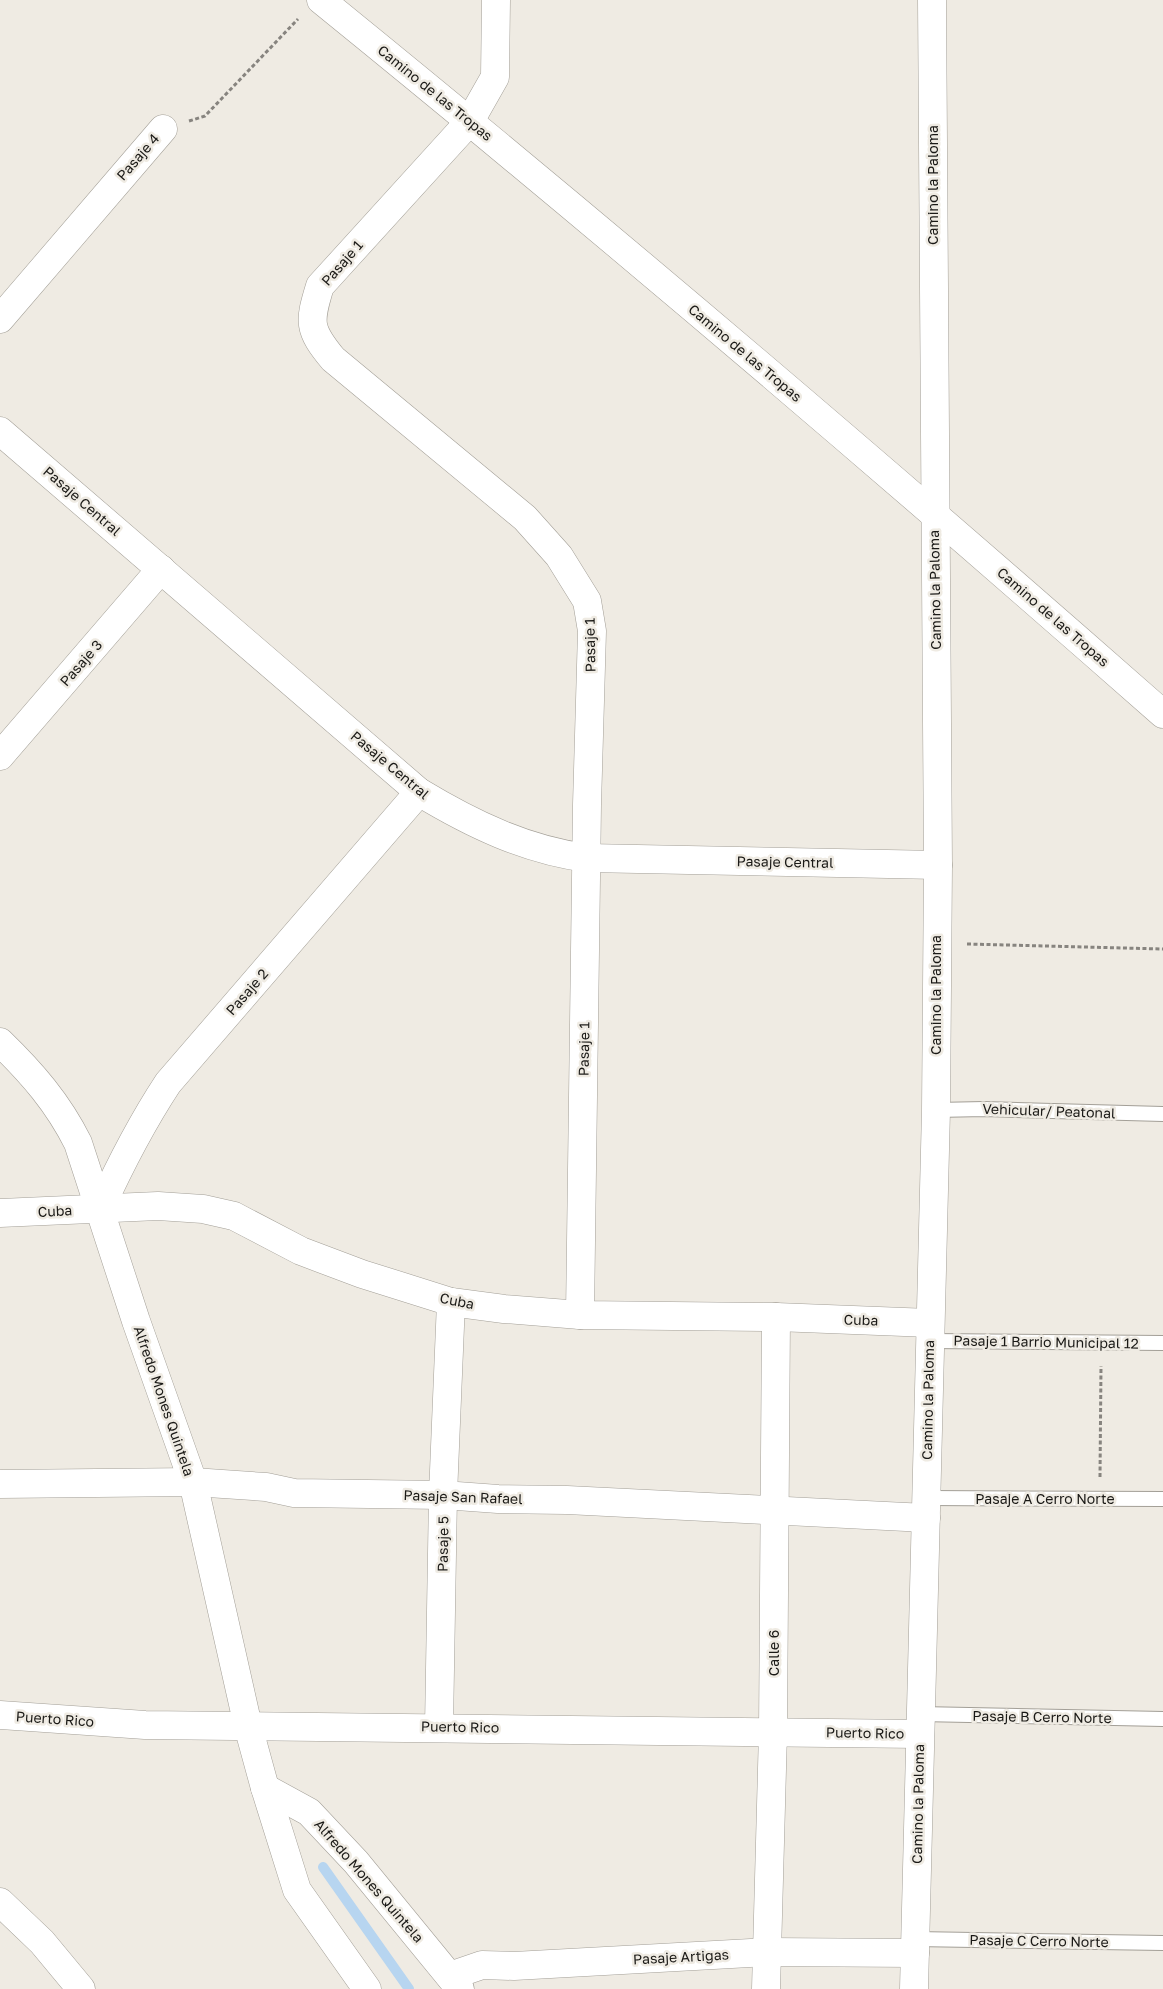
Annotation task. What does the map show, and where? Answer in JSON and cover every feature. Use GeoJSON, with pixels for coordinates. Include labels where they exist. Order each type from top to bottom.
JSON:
{"type":"FeatureCollection","features":[{"type":"Feature","properties":{"kind":"street","name":"Pasaje 1"},"geometry":{"type":"LineString","coordinates":[[496,0],[495,77],[470,121],[320,286],[311,316],[318,342],[333,359],[525,518],[559,556],[587,601],[592,631],[580,1315]]}},
{"type":"Feature","properties":{"kind":"street","name":"Camino la Paloma"},"geometry":{"type":"LineString","coordinates":[[914,1989],[936,1110],[938,864],[934,512],[932,0]]}},
{"type":"Feature","properties":{"kind":"street","name":"Camino de las Tropas"},"geometry":{"type":"LineString","coordinates":[[312,7],[470,121],[934,512],[1163,714]]}},
{"type":"Feature","properties":{"kind":"street","name":"Pasaje 4"},"geometry":{"type":"LineString","coordinates":[[0,319],[163,129]]}},
{"type":"Feature","properties":{"kind":"street","name":"Pasaje Central"},"geometry":{"type":"LineString","coordinates":[[0,431],[419,792],[482,827],[523,844],[554,854],[587,858],[938,864]]}},
{"type":"Feature","properties":{"kind":"street","name":"Pasaje 3"},"geometry":{"type":"LineString","coordinates":[[0,756],[161,569]]}},
{"type":"Feature","properties":{"kind":"street","name":"Pasaje 2"},"geometry":{"type":"LineString","coordinates":[[100,1209],[122,1160],[143,1121],[168,1083],[419,792]]}},
{"type":"Feature","properties":{"kind":"street","name":"Alfredo Mones Quintela"},"geometry":{"type":"LineString","coordinates":[[0,1042],[40,1083],[66,1118],[78,1143],[136,1321],[193,1482],[248,1726],[297,1890],[367,1989]]}},
{"type":"Feature","properties":{"kind":"street","name":"Cuba"},"geometry":{"type":"LineString","coordinates":[[0,1213],[158,1206],[203,1209],[234,1216],[301,1251],[362,1274],[451,1302],[504,1309],[580,1315],[776,1318],[930,1332]]}},
{"type":"Feature","properties":{"kind":"street","name":"Pasaje 5"},"geometry":{"type":"LineString","coordinates":[[439,1727],[444,1495],[451,1302]]}},
{"type":"Feature","properties":{"kind":"street","name":"Calle 6"},"geometry":{"type":"LineString","coordinates":[[766,1989],[774,1732],[776,1318]]}},
{"type":"Feature","properties":{"kind":"street","name":"Pasaje San Rafael"},"geometry":{"type":"LineString","coordinates":[[0,1484],[193,1482],[266,1487],[294,1493],[444,1495],[775,1511],[926,1508]]}},
{"type":"Feature","properties":{"kind":"street","name":"Puerto Rico"},"geometry":{"type":"LineString","coordinates":[[0,1715],[145,1725],[774,1732],[920,1724]]}},
{"type":"Feature","properties":{"kind":"street","name":"Alfredo Mones Quintela"},"geometry":{"type":"LineString","coordinates":[[265,1788],[309,1812],[356,1862],[455,1982]]}},
{"type":"Feature","properties":{"kind":"street"},"geometry":{"type":"LineString","coordinates":[[0,1902],[42,1942],[82,1989]]}},
{"type":"Feature","properties":{"kind":"street","name":"Pasaje Artigas"},"geometry":{"type":"LineString","coordinates":[[455,1982],[482,1966],[915,1946]]}},
{"type":"Feature","properties":{"kind":"lane","name":"Vehicular/ Peatonal"},"geometry":{"type":"LineString","coordinates":[[936,1110],[984,1109],[1163,1114]]}},
{"type":"Feature","properties":{"kind":"lane","name":"Pasaje 1 Barrio Municipal 12"},"geometry":{"type":"LineString","coordinates":[[930,1332],[1101,1343],[1163,1343]]}},
{"type":"Feature","properties":{"kind":"lane","name":"Pasaje A Cerro Norte"},"geometry":{"type":"LineString","coordinates":[[926,1508],[1100,1499],[1163,1499]]}},
{"type":"Feature","properties":{"kind":"lane","name":"Pasaje B Cerro Norte"},"geometry":{"type":"LineString","coordinates":[[920,1724],[1163,1719]]}},
{"type":"Feature","properties":{"kind":"lane","name":"Pasaje C Cerro Norte"},"geometry":{"type":"LineString","coordinates":[[915,1946],[1163,1943]]}},
{"type":"Feature","properties":{"kind":"path","name":"Pasaje 4"},"geometry":{"type":"LineString","coordinates":[[163,129],[205,116],[312,7]]}},
{"type":"Feature","properties":{"kind":"path"},"geometry":{"type":"LineString","coordinates":[[936,944],[1163,948]]}},
{"type":"Feature","properties":{"kind":"path"},"geometry":{"type":"LineString","coordinates":[[1100,1499],[1101,1343]]}},
{"type":"Feature","properties":{"kind":"waterway"},"geometry":{"type":"LineString","coordinates":[[323,1867],[409,1989]]}}]}
